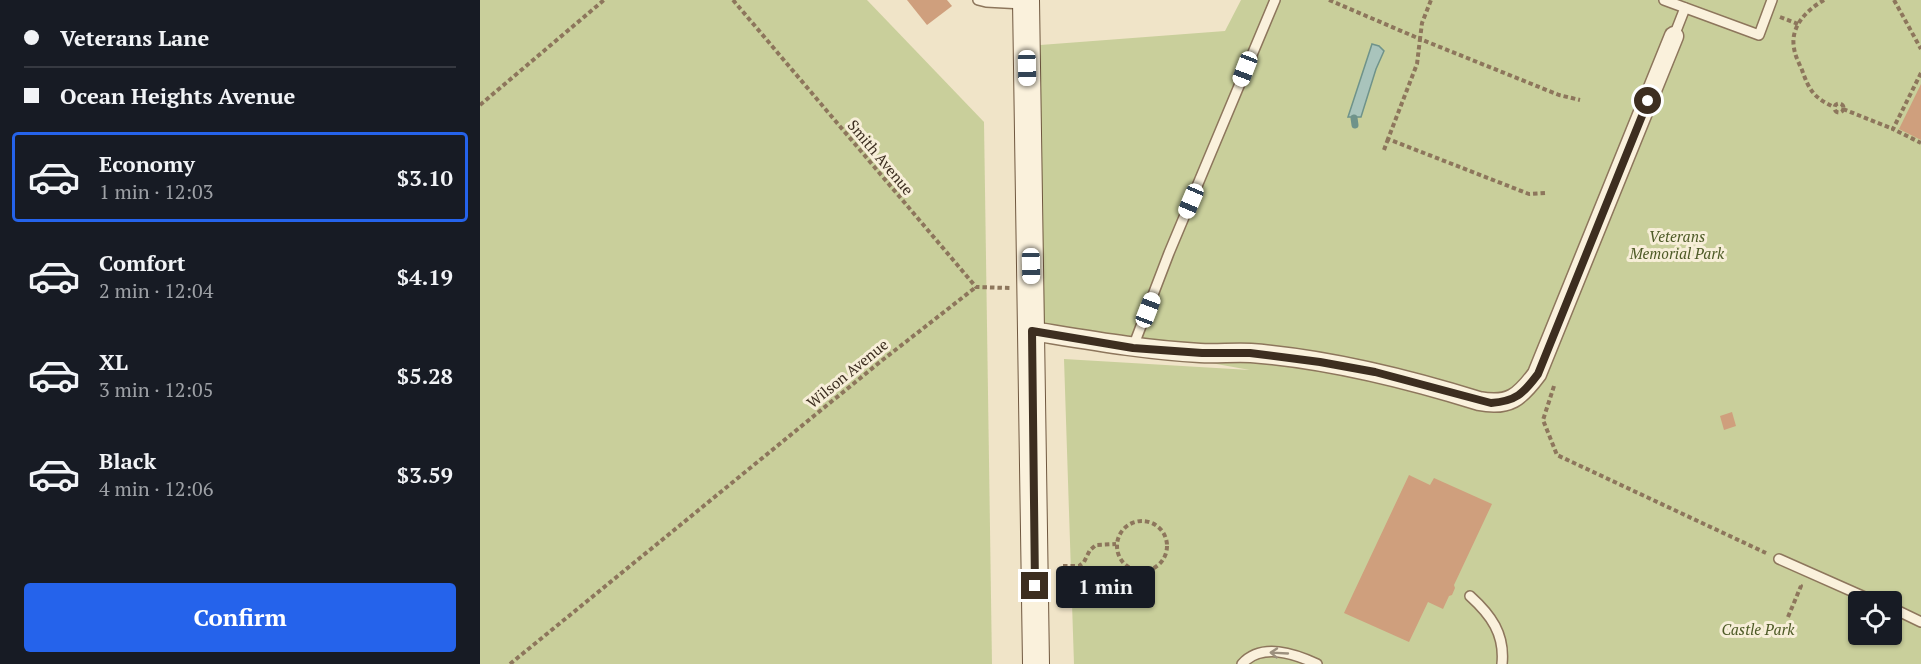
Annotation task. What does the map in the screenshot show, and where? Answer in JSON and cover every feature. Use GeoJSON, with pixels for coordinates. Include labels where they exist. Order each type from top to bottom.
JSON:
{"type":"FeatureCollection","features":[{"type":"Feature","properties":{"kind":"main road"},"geometry":{"type":"LineString","coordinates":[[1026,2],[1036,664]]}},
{"type":"Feature","properties":{"kind":"street"},"geometry":{"type":"LineString","coordinates":[[1032,331],[1133,348],[1202,353],[1250,353],[1320,362],[1375,372],[1491,403],[1510,400],[1526,389],[1538,374],[1674,36]]}},
{"type":"Feature","properties":{"kind":"lane"},"geometry":{"type":"LineString","coordinates":[[978,0],[1026,2]]}},
{"type":"Feature","properties":{"kind":"lane"},"geometry":{"type":"LineString","coordinates":[[1133,348],[1169,253],[1275,0]]}},
{"type":"Feature","properties":{"kind":"lane"},"geometry":{"type":"LineString","coordinates":[[1664,0],[1759,35],[1772,0]]}},
{"type":"Feature","properties":{"kind":"lane"},"geometry":{"type":"LineString","coordinates":[[1674,36],[1685,8]]}},
{"type":"Feature","properties":{"kind":"lane"},"geometry":{"type":"LineString","coordinates":[[1779,559],[1851,591]]}},
{"type":"Feature","properties":{"kind":"lane"},"geometry":{"type":"LineString","coordinates":[[1470,596],[1485,609],[1498,632],[1503,650],[1502,664]]}},
{"type":"Feature","properties":{"kind":"lane"},"geometry":{"type":"LineString","coordinates":[[1902,613],[1921,622]]}},
{"type":"Feature","properties":{"kind":"lane"},"geometry":{"type":"LineString","coordinates":[[1242,664],[1251,657],[1271,652],[1289,653],[1317,664]]}},
{"type":"Feature","properties":{"kind":"path"},"geometry":{"type":"LineString","coordinates":[[480,105],[604,0]]}},
{"type":"Feature","properties":{"kind":"path","name":"Smith Avenue"},"geometry":{"type":"LineString","coordinates":[[733,0],[976,288]]}},
{"type":"Feature","properties":{"kind":"path"},"geometry":{"type":"LineString","coordinates":[[1329,0],[1559,95],[1580,100]]}},
{"type":"Feature","properties":{"kind":"path"},"geometry":{"type":"LineString","coordinates":[[1384,150],[1417,63],[1422,23],[1431,0]]}},
{"type":"Feature","properties":{"kind":"path"},"geometry":{"type":"LineString","coordinates":[[1824,0],[1811,9],[1798,24],[1793,47],[1805,79],[1818,99],[1834,107],[1837,112],[1843,109],[1921,142]]}},
{"type":"Feature","properties":{"kind":"path"},"geometry":{"type":"LineString","coordinates":[[1894,0],[1921,49]]}},
{"type":"Feature","properties":{"kind":"path"},"geometry":{"type":"LineString","coordinates":[[1780,18],[1798,24]]}},
{"type":"Feature","properties":{"kind":"path"},"geometry":{"type":"LineString","coordinates":[[1893,129],[1921,73]]}},
{"type":"Feature","properties":{"kind":"path"},"geometry":{"type":"LineString","coordinates":[[1388,139],[1529,194],[1545,193]]}},
{"type":"Feature","properties":{"kind":"path"},"geometry":{"type":"LineString","coordinates":[[976,288],[1031,288]]}},
{"type":"Feature","properties":{"kind":"path","name":"Wilson Avenue"},"geometry":{"type":"LineString","coordinates":[[510,664],[735,479],[976,288]]}},
{"type":"Feature","properties":{"kind":"path"},"geometry":{"type":"LineString","coordinates":[[1554,385],[1543,420],[1557,455],[1779,559]]}},
{"type":"Feature","properties":{"kind":"path"},"geometry":{"type":"LineString","coordinates":[[1145,520],[1160,528],[1167,544],[1166,553],[1156,567],[1139,571],[1125,565],[1120,559],[1116,544],[1118,535],[1129,523],[1145,520]]}},
{"type":"Feature","properties":{"kind":"path"},"geometry":{"type":"LineString","coordinates":[[1063,566],[1079,566],[1096,545],[1116,544]]}},
{"type":"Feature","properties":{"kind":"path"},"geometry":{"type":"LineString","coordinates":[[1788,617],[1802,586],[1792,582]]}},
{"type":"Feature","properties":{"kind":"green space"},"geometry":{"type":"Polygon","coordinates":[[[480,0],[867,0],[984,122],[992,664],[480,664],[480,0]]]}},
{"type":"Feature","properties":{"kind":"green space","name":"Veterans Memorial Park"},"geometry":{"type":"Polygon","coordinates":[[[1241,0],[1921,0],[1921,664],[1074,664],[1064,359],[1250,370],[1032,331],[1027,46],[1225,31],[1241,0]]]}},
{"type":"Feature","properties":{"kind":"water"},"geometry":{"type":"Polygon","coordinates":[[[1372,44],[1384,51],[1361,117],[1348,117],[1372,44]]]}},
{"type":"Feature","properties":{"kind":"building"},"geometry":{"type":"Polygon","coordinates":[[[907,0],[947,0],[952,6],[927,25],[907,0]]]}},
{"type":"Feature","properties":{"kind":"building"},"geometry":{"type":"Polygon","coordinates":[[[1921,84],[1921,140],[1899,129],[1921,84]]]}},
{"type":"Feature","properties":{"kind":"building"},"geometry":{"type":"Polygon","coordinates":[[[1732,412],[1736,426],[1724,430],[1720,416],[1732,412]]]}},
{"type":"Feature","properties":{"kind":"building"},"geometry":{"type":"Polygon","coordinates":[[[1409,475],[1430,485],[1434,478],[1492,504],[1454,585],[1452,595],[1449,596],[1443,609],[1428,602],[1409,642],[1344,613],[1409,475]]]}},
{"type":"Feature","properties":{"kind":"waterway"},"geometry":{"type":"LineString","coordinates":[[1354,118],[1355,125]]}},
{"type":"Feature","properties":{"kind":"route"},"geometry":{"type":"LineString","coordinates":[[1035,586],[1032,331],[1133,348],[1202,353],[1250,353],[1320,362],[1375,372],[1491,403],[1510,400],[1526,389],[1538,374],[1648,101]]}},
{"type":"Feature","properties":{"kind":"park label","name":"Castle Park"},"geometry":{"type":"Point","coordinates":[1758,629]}}]}
